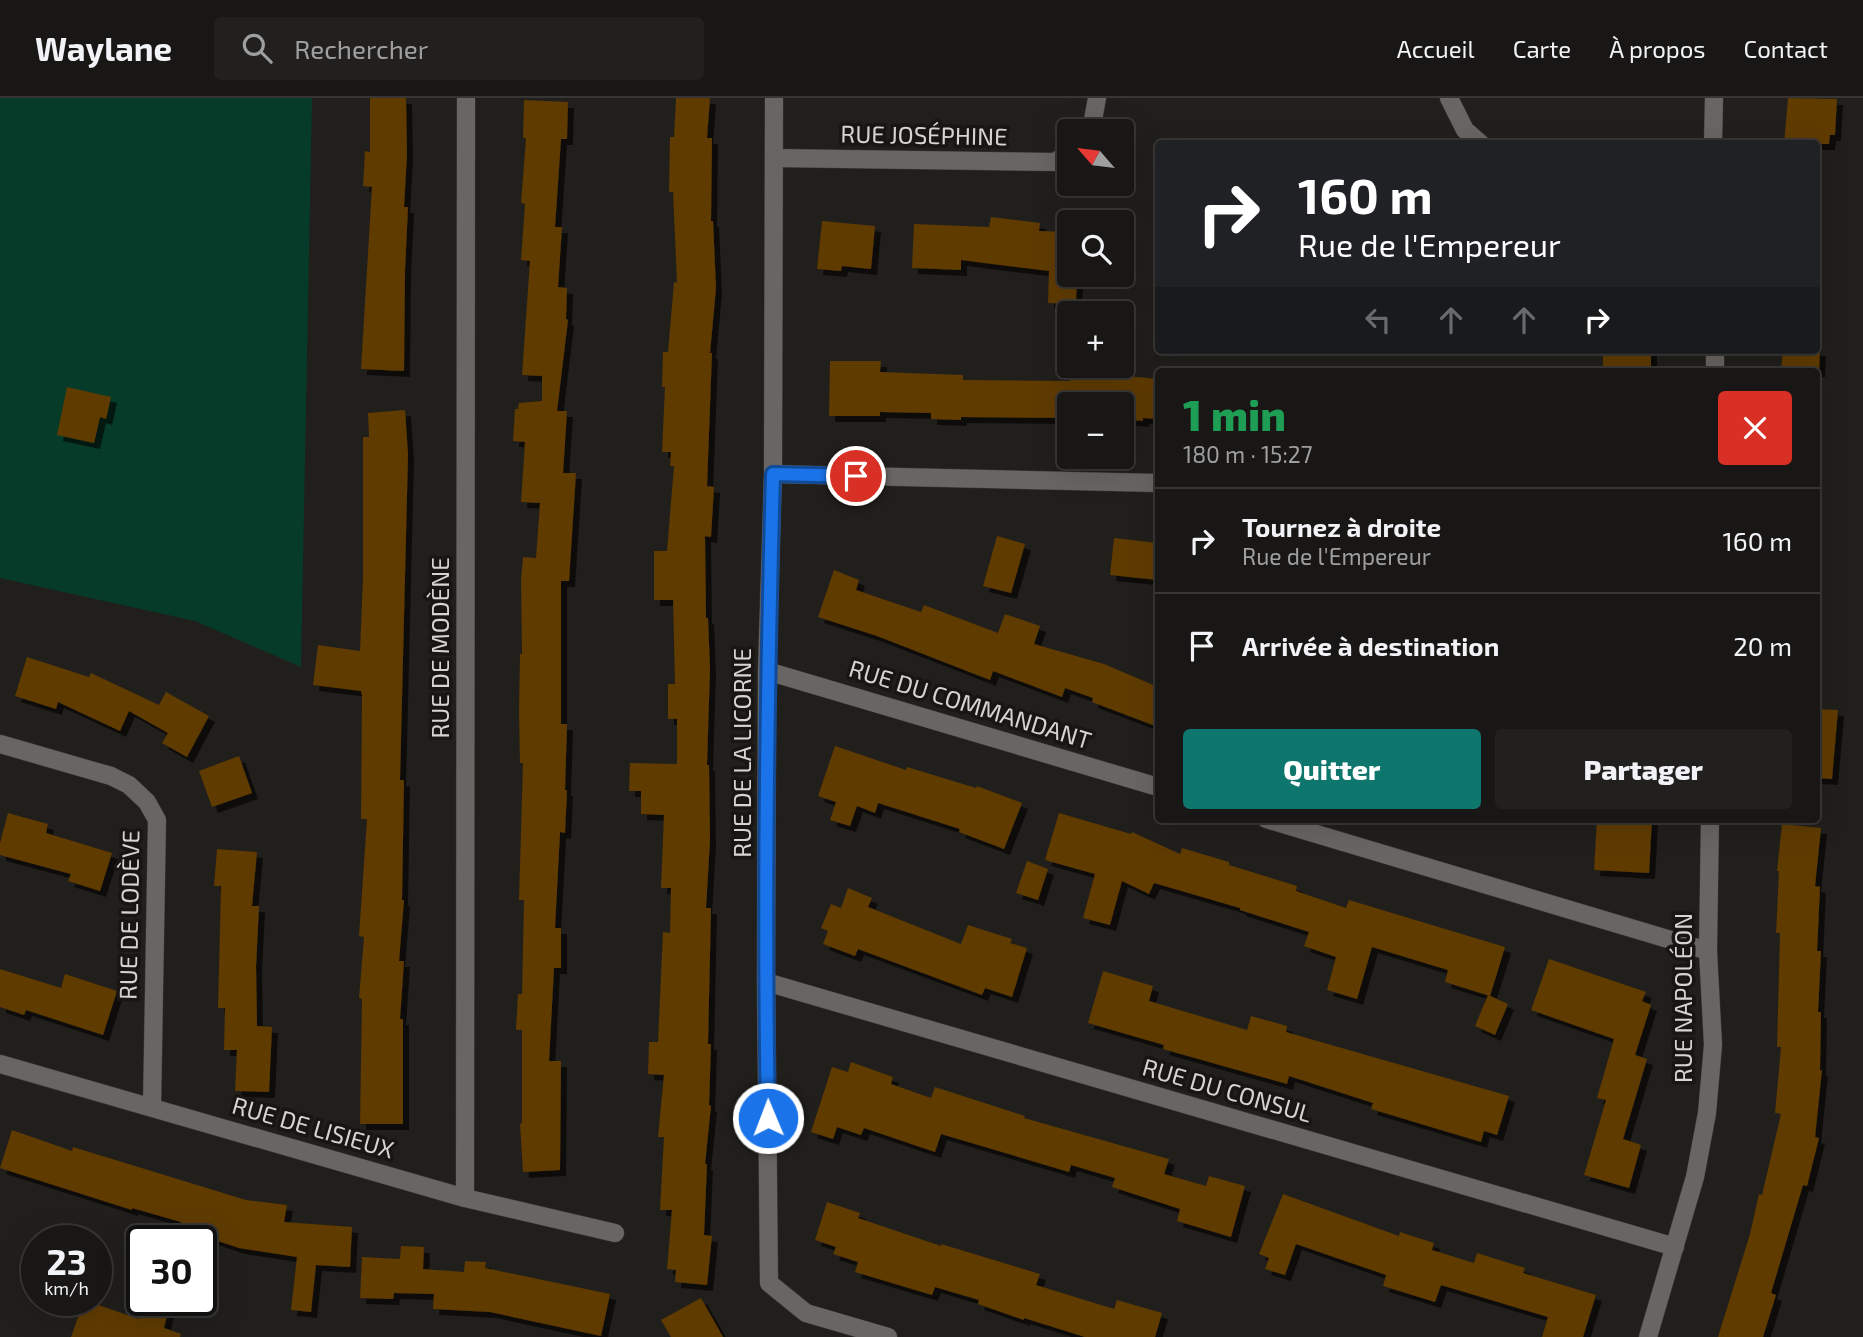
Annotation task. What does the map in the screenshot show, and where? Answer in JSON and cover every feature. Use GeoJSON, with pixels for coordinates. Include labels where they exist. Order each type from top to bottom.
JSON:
{"type":"FeatureCollection","features":[{"type":"Feature","properties":{"kind":"street","name":"RUE DE MODÈNE"},"geometry":{"type":"LineString","coordinates":[[465,1198],[466,98]]}},
{"type":"Feature","properties":{"kind":"street","name":"RUE DE LA LICORNE"},"geometry":{"type":"LineString","coordinates":[[774,98],[773,474],[767,671],[769,1283],[806,1313],[888,1337]]}},
{"type":"Feature","properties":{"kind":"street"},"geometry":{"type":"LineString","coordinates":[[1093,119],[1097,98]]}},
{"type":"Feature","properties":{"kind":"street"},"geometry":{"type":"LineString","coordinates":[[1449,98],[1465,130],[1476,140]]}},
{"type":"Feature","properties":{"kind":"street"},"geometry":{"type":"LineString","coordinates":[[1713,140],[1714,98]]}},
{"type":"Feature","properties":{"kind":"street","name":"RUE JOSÉPHINE"},"geometry":{"type":"LineString","coordinates":[[774,158],[1057,161]]}},
{"type":"Feature","properties":{"kind":"street"},"geometry":{"type":"LineString","coordinates":[[773,474],[1155,483]]}},
{"type":"Feature","properties":{"kind":"street","name":"RUE DU COMMANDANT"},"geometry":{"type":"LineString","coordinates":[[767,671],[1155,786]]}},
{"type":"Feature","properties":{"kind":"street","name":"RUE DE LODÈVE"},"geometry":{"type":"LineString","coordinates":[[0,744],[111,776],[129,785],[148,802],[157,820],[152,1108]]}},
{"type":"Feature","properties":{"kind":"street"},"geometry":{"type":"LineString","coordinates":[[1279,823],[1708,951]]}},
{"type":"Feature","properties":{"kind":"street","name":"RUE NAPOLÉON"},"geometry":{"type":"LineString","coordinates":[[1648,1337],[1695,1177],[1707,1113],[1713,1045],[1708,951],[1710,823]]}},
{"type":"Feature","properties":{"kind":"street","name":"RUE DU CONSUL"},"geometry":{"type":"LineString","coordinates":[[766,982],[1675,1247]]}},
{"type":"Feature","properties":{"kind":"street","name":"RUE DE LISIEUX"},"geometry":{"type":"LineString","coordinates":[[0,1063],[465,1198],[615,1233]]}},
{"type":"Feature","properties":{"kind":"green space"},"geometry":{"type":"Polygon","coordinates":[[[0,98],[312,98],[301,667],[195,621],[0,578],[0,98]]]}},
{"type":"Feature","properties":{"kind":"building"},"geometry":{"type":"Polygon","coordinates":[[[370,98],[406,98],[404,207],[408,207],[404,371],[361,369],[372,187],[363,186],[365,151],[370,152],[370,98]]]}},
{"type":"Feature","properties":{"kind":"building"},"geometry":{"type":"Polygon","coordinates":[[[676,98],[710,98],[707,138],[712,138],[711,221],[716,288],[710,353],[707,486],[714,487],[711,537],[705,536],[706,618],[710,668],[707,765],[710,840],[706,908],[711,908],[708,1044],[711,1044],[711,1106],[705,1164],[704,1235],[712,1236],[707,1285],[675,1282],[676,1270],[667,1269],[672,1210],[660,1210],[664,1137],[658,1137],[664,1075],[648,1074],[649,1042],[658,1042],[663,932],[670,933],[671,888],[661,888],[664,815],[641,814],[641,791],[629,791],[630,763],[677,764],[677,719],[668,719],[668,684],[675,684],[673,600],[654,600],[654,551],[667,551],[674,466],[670,466],[671,452],[662,452],[665,387],[662,387],[663,352],[668,352],[674,282],[677,283],[673,192],[669,192],[670,137],[674,137],[676,98]]]}},
{"type":"Feature","properties":{"kind":"building"},"geometry":{"type":"Polygon","coordinates":[[[1788,98],[1837,99],[1835,135],[1830,135],[1829,144],[1820,144],[1820,140],[1784,140],[1788,98]]]}},
{"type":"Feature","properties":{"kind":"building"},"geometry":{"type":"Polygon","coordinates":[[[524,100],[568,102],[567,139],[561,139],[555,227],[562,227],[558,287],[567,288],[568,320],[557,411],[567,411],[563,473],[576,473],[569,581],[561,581],[561,724],[567,724],[567,790],[565,833],[560,832],[555,928],[561,928],[561,968],[554,968],[549,1061],[561,1061],[560,1170],[523,1172],[520,1124],[522,1030],[516,1030],[518,994],[522,994],[524,900],[519,900],[523,763],[520,763],[519,711],[522,654],[521,580],[523,557],[536,558],[540,503],[521,502],[525,442],[513,441],[515,409],[518,409],[519,403],[542,401],[542,376],[522,375],[530,261],[521,260],[525,204],[521,203],[526,138],[523,138],[524,100]]]}},
{"type":"Feature","properties":{"kind":"building"},"geometry":{"type":"Polygon","coordinates":[[[991,217],[1040,223],[1039,231],[1057,232],[1057,287],[1077,287],[1076,301],[1048,303],[1049,271],[961,260],[961,270],[912,268],[914,224],[989,227],[991,217]]]}},
{"type":"Feature","properties":{"kind":"building"},"geometry":{"type":"Polygon","coordinates":[[[822,221],[875,226],[871,269],[842,266],[841,271],[817,269],[822,221]]]}},
{"type":"Feature","properties":{"kind":"building"},"geometry":{"type":"Polygon","coordinates":[[[1603,354],[1651,354],[1651,368],[1603,368],[1603,354]]]}},
{"type":"Feature","properties":{"kind":"building"},"geometry":{"type":"Polygon","coordinates":[[[1783,354],[1820,354],[1819,368],[1781,368],[1783,354]]]}},
{"type":"Feature","properties":{"kind":"building"},"geometry":{"type":"Polygon","coordinates":[[[830,361],[881,361],[880,372],[963,375],[963,380],[1070,381],[1070,378],[1134,377],[1155,379],[1155,419],[1143,418],[1143,421],[1134,420],[1134,392],[1057,392],[1057,418],[961,417],[961,420],[931,419],[931,413],[880,412],[880,416],[829,416],[830,361]]]}},
{"type":"Feature","properties":{"kind":"building"},"geometry":{"type":"Polygon","coordinates":[[[67,387],[111,397],[106,419],[100,417],[94,443],[57,435],[67,387]]]}},
{"type":"Feature","properties":{"kind":"building"},"geometry":{"type":"Polygon","coordinates":[[[405,410],[408,454],[400,780],[404,780],[404,900],[399,961],[404,961],[400,1019],[403,1019],[403,1124],[360,1124],[362,999],[359,998],[364,937],[359,936],[367,819],[361,819],[362,695],[361,691],[313,685],[318,645],[360,651],[363,437],[369,437],[368,413],[405,410]]]}},
{"type":"Feature","properties":{"kind":"building"},"geometry":{"type":"Polygon","coordinates":[[[997,536],[1025,544],[1011,593],[983,586],[997,536]]]}},
{"type":"Feature","properties":{"kind":"building"},"geometry":{"type":"Polygon","coordinates":[[[1114,538],[1155,543],[1155,580],[1110,575],[1114,538]]]}},
{"type":"Feature","properties":{"kind":"building"},"geometry":{"type":"Polygon","coordinates":[[[834,570],[859,580],[856,590],[921,612],[924,605],[998,633],[1005,614],[1040,626],[1034,644],[1104,664],[1155,686],[1155,726],[1092,702],[1093,698],[1065,688],[1062,697],[993,671],[990,680],[877,636],[818,617],[834,570]]]}},
{"type":"Feature","properties":{"kind":"building"},"geometry":{"type":"Polygon","coordinates":[[[27,657],[89,677],[91,673],[159,705],[166,692],[209,716],[187,757],[162,743],[168,733],[129,711],[120,731],[58,702],[56,709],[15,696],[27,657]]]}},
{"type":"Feature","properties":{"kind":"building"},"geometry":{"type":"Polygon","coordinates":[[[1820,709],[1838,710],[1832,779],[1820,778],[1820,709]]]}},
{"type":"Feature","properties":{"kind":"building"},"geometry":{"type":"Polygon","coordinates":[[[835,746],[906,770],[907,767],[976,788],[977,786],[1022,803],[1004,849],[959,832],[960,829],[878,803],[875,813],[857,806],[850,826],[830,820],[836,802],[818,796],[835,746]]]}},
{"type":"Feature","properties":{"kind":"building"},"geometry":{"type":"Polygon","coordinates":[[[239,756],[252,793],[212,807],[199,771],[239,756]]]}},
{"type":"Feature","properties":{"kind":"building"},"geometry":{"type":"Polygon","coordinates":[[[8,813],[48,824],[46,833],[112,853],[100,891],[68,881],[71,874],[0,855],[0,843],[8,813]]]}},
{"type":"Feature","properties":{"kind":"building"},"geometry":{"type":"Polygon","coordinates":[[[1059,813],[1131,834],[1132,832],[1180,854],[1182,848],[1229,862],[1229,865],[1297,886],[1296,891],[1346,908],[1349,900],[1505,947],[1490,996],[1445,982],[1448,970],[1372,947],[1357,999],[1327,990],[1336,957],[1304,946],[1309,932],[1154,883],[1149,894],[1122,881],[1110,925],[1083,918],[1095,874],[1045,860],[1059,813]]]}},
{"type":"Feature","properties":{"kind":"building"},"geometry":{"type":"Polygon","coordinates":[[[1597,823],[1652,823],[1649,873],[1594,870],[1597,823]]]}},
{"type":"Feature","properties":{"kind":"building"},"geometry":{"type":"Polygon","coordinates":[[[1782,824],[1821,828],[1815,886],[1820,887],[1817,951],[1821,951],[1818,1012],[1821,1012],[1822,1070],[1815,1137],[1819,1138],[1807,1186],[1803,1185],[1771,1293],[1776,1295],[1763,1337],[1718,1337],[1750,1234],[1759,1194],[1762,1195],[1781,1114],[1775,1113],[1781,1047],[1777,1047],[1780,933],[1776,933],[1777,871],[1782,824]]]}},
{"type":"Feature","properties":{"kind":"building"},"geometry":{"type":"Polygon","coordinates":[[[217,849],[257,852],[252,906],[259,906],[257,1026],[272,1027],[269,1092],[235,1091],[237,1050],[224,1050],[225,1008],[218,1008],[221,886],[214,886],[217,849]]]}},
{"type":"Feature","properties":{"kind":"building"},"geometry":{"type":"Polygon","coordinates":[[[1027,861],[1048,869],[1038,900],[1016,893],[1027,861]]]}},
{"type":"Feature","properties":{"kind":"building"},"geometry":{"type":"Polygon","coordinates":[[[848,888],[872,898],[868,907],[961,944],[968,925],[1012,939],[1010,943],[1027,948],[1012,997],[985,988],[982,995],[858,949],[855,956],[823,944],[828,931],[821,928],[831,904],[841,908],[848,888]]]}},
{"type":"Feature","properties":{"kind":"building"},"geometry":{"type":"Polygon","coordinates":[[[1549,959],[1646,992],[1642,1001],[1651,1005],[1635,1055],[1647,1059],[1623,1139],[1641,1145],[1629,1188],[1584,1175],[1606,1100],[1597,1098],[1614,1039],[1531,1010],[1549,959]]]}},
{"type":"Feature","properties":{"kind":"building"},"geometry":{"type":"Polygon","coordinates":[[[0,969],[61,988],[65,974],[117,991],[103,1035],[26,1010],[24,1015],[0,1007],[0,969]]]}},
{"type":"Feature","properties":{"kind":"building"},"geometry":{"type":"Polygon","coordinates":[[[1103,971],[1153,986],[1149,1001],[1247,1030],[1251,1016],[1287,1026],[1286,1032],[1509,1096],[1497,1135],[1484,1131],[1481,1142],[1371,1109],[1373,1103],[1289,1076],[1287,1084],[1163,1049],[1164,1045],[1088,1023],[1103,971]]]}},
{"type":"Feature","properties":{"kind":"building"},"geometry":{"type":"Polygon","coordinates":[[[1488,995],[1508,1004],[1495,1035],[1475,1026],[1488,995]]]}},
{"type":"Feature","properties":{"kind":"building"},"geometry":{"type":"Polygon","coordinates":[[[851,1062],[893,1077],[891,1084],[931,1098],[935,1087],[1025,1116],[1024,1118],[1169,1159],[1164,1174],[1206,1186],[1209,1176],[1245,1186],[1231,1237],[1177,1221],[1180,1209],[1112,1187],[1115,1178],[1071,1165],[1069,1172],[941,1134],[935,1152],[864,1128],[861,1135],[837,1127],[833,1139],[811,1132],[832,1067],[848,1072],[851,1062]]]}},
{"type":"Feature","properties":{"kind":"building"},"geometry":{"type":"Polygon","coordinates":[[[12,1130],[72,1151],[73,1147],[246,1200],[287,1205],[284,1222],[352,1227],[350,1267],[316,1265],[311,1312],[291,1310],[297,1257],[239,1248],[217,1241],[217,1225],[180,1225],[181,1222],[132,1210],[0,1168],[12,1130]]]}},
{"type":"Feature","properties":{"kind":"building"},"geometry":{"type":"Polygon","coordinates":[[[1283,1194],[1399,1236],[1400,1232],[1434,1243],[1432,1250],[1474,1263],[1477,1253],[1525,1268],[1523,1273],[1596,1295],[1583,1337],[1542,1337],[1548,1317],[1441,1285],[1435,1302],[1383,1286],[1386,1275],[1296,1244],[1285,1275],[1265,1269],[1269,1258],[1259,1254],[1283,1194]]]}},
{"type":"Feature","properties":{"kind":"building"},"geometry":{"type":"Polygon","coordinates":[[[827,1202],[860,1213],[858,1218],[941,1246],[1040,1274],[1036,1285],[1114,1309],[1117,1300],[1162,1313],[1155,1337],[1085,1337],[1024,1320],[978,1304],[979,1300],[935,1287],[932,1295],[855,1272],[858,1262],[833,1254],[836,1247],[815,1240],[827,1202]]]}},
{"type":"Feature","properties":{"kind":"building"},"geometry":{"type":"Polygon","coordinates":[[[401,1246],[424,1247],[423,1269],[464,1272],[465,1261],[486,1262],[485,1268],[610,1294],[601,1336],[490,1312],[433,1309],[434,1294],[394,1293],[393,1299],[360,1298],[362,1257],[400,1259],[401,1246]]]}},
{"type":"Feature","properties":{"kind":"building"},"geometry":{"type":"Polygon","coordinates":[[[701,1298],[723,1337],[671,1337],[661,1320],[701,1298]]]}},
{"type":"Feature","properties":{"kind":"building"},"geometry":{"type":"Polygon","coordinates":[[[112,1310],[139,1319],[140,1316],[167,1316],[164,1328],[181,1334],[180,1337],[71,1337],[78,1316],[112,1316],[112,1310]]]}},
{"type":"Feature","properties":{"kind":"route"},"geometry":{"type":"LineString","coordinates":[[768,1118],[767,671],[773,474],[856,476]]}}]}
